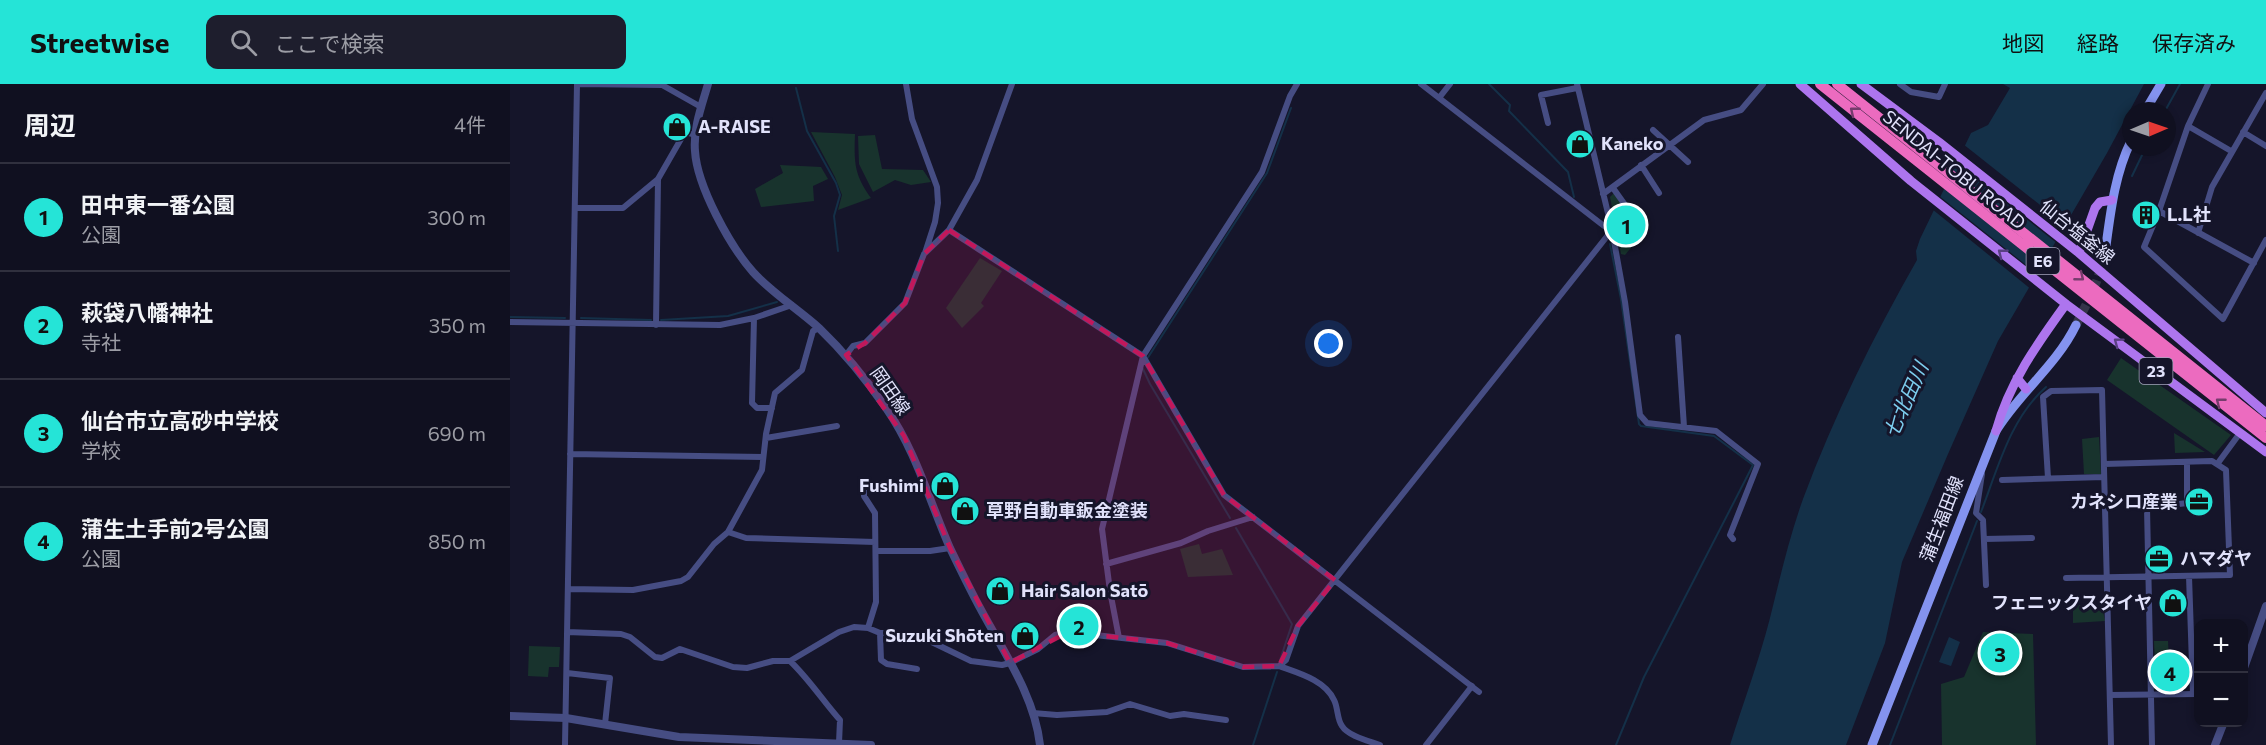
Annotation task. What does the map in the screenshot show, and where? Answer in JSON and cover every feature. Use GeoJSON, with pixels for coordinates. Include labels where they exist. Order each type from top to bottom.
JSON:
{"type":"FeatureCollection","features":[{"type":"Feature","properties":{"kind":"highway","name":"SENDAI-TOBU ROAD"},"geometry":{"type":"LineString","coordinates":[[1820,84],[2266,438]]}},
{"type":"Feature","properties":{"kind":"highway","name":"SENDAI-TOBU ROAD"},"geometry":{"type":"LineString","coordinates":[[1837,84],[2266,426]]}},
{"type":"Feature","properties":{"kind":"main road","name":"23"},"geometry":{"type":"LineString","coordinates":[[1800,84],[1918,187],[2066,304],[2266,452]]}},
{"type":"Feature","properties":{"kind":"main road","name":"仙台塩釜線"},"geometry":{"type":"LineString","coordinates":[[1862,84],[1939,142],[2079,254],[2266,413]]}},
{"type":"Feature","properties":{"kind":"main road"},"geometry":{"type":"LineString","coordinates":[[2150,102],[2161,84]]}},
{"type":"Feature","properties":{"kind":"main road"},"geometry":{"type":"LineString","coordinates":[[2104,260],[2112,200],[2125,156]]}},
{"type":"Feature","properties":{"kind":"main road"},"geometry":{"type":"LineString","coordinates":[[2079,254],[2095,208],[2100,202],[2112,200]]}},
{"type":"Feature","properties":{"kind":"main road"},"geometry":{"type":"LineString","coordinates":[[1996,431],[2000,415],[2017,378],[2033,350],[2066,304]]}},
{"type":"Feature","properties":{"kind":"main road","name":"蒲生福田線"},"geometry":{"type":"LineString","coordinates":[[1872,745],[1996,431],[2026,389],[2068,343],[2076,325]]}},
{"type":"Feature","properties":{"kind":"main road"},"geometry":{"type":"LineString","coordinates":[[2017,378],[2026,389]]}},
{"type":"Feature","properties":{"kind":"street"},"geometry":{"type":"LineString","coordinates":[[565,745],[577,84],[662,85],[701,107]]}},
{"type":"Feature","properties":{"kind":"street","name":"岡田線"},"geometry":{"type":"LineString","coordinates":[[708,84],[695,135],[695,151],[703,182],[736,251],[754,274],[819,328],[846,355],[904,436],[918,464],[950,548],[1010,663],[1033,713],[1040,745]]}},
{"type":"Feature","properties":{"kind":"street"},"geometry":{"type":"LineString","coordinates":[[846,355],[853,346],[865,343],[905,303],[934,222],[938,202],[937,187],[912,118],[906,84]]}},
{"type":"Feature","properties":{"kind":"street"},"geometry":{"type":"LineString","coordinates":[[924,254],[949,230],[977,180],[1011,84]]}},
{"type":"Feature","properties":{"kind":"street"},"geometry":{"type":"LineString","coordinates":[[1119,638],[1102,529],[1143,356],[1262,172],[1290,96],[1297,84]]}},
{"type":"Feature","properties":{"kind":"street"},"geometry":{"type":"LineString","coordinates":[[1421,84],[1604,226],[1612,228]]}},
{"type":"Feature","properties":{"kind":"street"},"geometry":{"type":"LineString","coordinates":[[1439,98],[1450,84]]}},
{"type":"Feature","properties":{"kind":"street"},"geometry":{"type":"LineString","coordinates":[[1603,194],[1704,120],[1741,110],[1762,84]]}},
{"type":"Feature","properties":{"kind":"street"},"geometry":{"type":"LineString","coordinates":[[1900,84],[1911,92],[1939,97],[1945,84]]}},
{"type":"Feature","properties":{"kind":"street"},"geometry":{"type":"LineString","coordinates":[[2208,84],[2188,126],[2159,212],[2144,247],[2223,319],[2266,240]]}},
{"type":"Feature","properties":{"kind":"street"},"geometry":{"type":"LineString","coordinates":[[1548,123],[1541,95],[1577,86],[1612,228],[1625,302],[1640,415],[1647,423],[1716,431],[1758,464],[1730,535],[1733,539]]}},
{"type":"Feature","properties":{"kind":"street"},"geometry":{"type":"LineString","coordinates":[[2198,233],[2212,187],[2266,93]]}},
{"type":"Feature","properties":{"kind":"street"},"geometry":{"type":"LineString","coordinates":[[2188,126],[2231,151]]}},
{"type":"Feature","properties":{"kind":"street"},"geometry":{"type":"LineString","coordinates":[[1653,130],[1688,162]]}},
{"type":"Feature","properties":{"kind":"street"},"geometry":{"type":"LineString","coordinates":[[574,208],[623,208],[658,179],[685,132],[695,135]]}},
{"type":"Feature","properties":{"kind":"street"},"geometry":{"type":"LineString","coordinates":[[2243,132],[2266,146]]}},
{"type":"Feature","properties":{"kind":"street"},"geometry":{"type":"LineString","coordinates":[[1641,165],[1659,193]]}},
{"type":"Feature","properties":{"kind":"street"},"geometry":{"type":"LineString","coordinates":[[656,325],[658,179]]}},
{"type":"Feature","properties":{"kind":"street"},"geometry":{"type":"LineString","coordinates":[[1613,188],[1638,224]]}},
{"type":"Feature","properties":{"kind":"street"},"geometry":{"type":"LineString","coordinates":[[2159,212],[2254,263]]}},
{"type":"Feature","properties":{"kind":"street"},"geometry":{"type":"LineString","coordinates":[[1279,666],[1286,660],[1298,626],[1612,228]]}},
{"type":"Feature","properties":{"kind":"street"},"geometry":{"type":"LineString","coordinates":[[949,230],[1143,356],[1224,495],[1479,692]]}},
{"type":"Feature","properties":{"kind":"street"},"geometry":{"type":"LineString","coordinates":[[510,322],[720,325],[754,318],[792,305]]}},
{"type":"Feature","properties":{"kind":"street"},"geometry":{"type":"LineString","coordinates":[[754,318],[752,403],[757,408],[772,408]]}},
{"type":"Feature","properties":{"kind":"street"},"geometry":{"type":"LineString","coordinates":[[568,589],[633,590],[681,581],[688,577],[714,544],[728,531],[762,470],[775,393],[802,370],[813,331],[819,328]]}},
{"type":"Feature","properties":{"kind":"street"},"geometry":{"type":"LineString","coordinates":[[1678,338],[1684,427]]}},
{"type":"Feature","properties":{"kind":"street"},"geometry":{"type":"LineString","coordinates":[[2048,478],[2043,397],[2051,391],[2102,390],[2111,745]]}},
{"type":"Feature","properties":{"kind":"street"},"geometry":{"type":"LineString","coordinates":[[766,438],[837,426]]}},
{"type":"Feature","properties":{"kind":"street"},"geometry":{"type":"LineString","coordinates":[[2217,463],[2240,433]]}},
{"type":"Feature","properties":{"kind":"street"},"geometry":{"type":"LineString","coordinates":[[570,454],[763,457]]}},
{"type":"Feature","properties":{"kind":"street"},"geometry":{"type":"LineString","coordinates":[[2066,578],[2230,576],[2226,470],[2212,461],[2104,464]]}},
{"type":"Feature","properties":{"kind":"street"},"geometry":{"type":"LineString","coordinates":[[2152,745],[2147,508],[2187,503],[2187,463]]}},
{"type":"Feature","properties":{"kind":"street"},"geometry":{"type":"LineString","coordinates":[[1982,464],[1982,479],[1976,513],[1983,520],[1986,585]]}},
{"type":"Feature","properties":{"kind":"street"},"geometry":{"type":"LineString","coordinates":[[2002,480],[2104,477]]}},
{"type":"Feature","properties":{"kind":"street"},"geometry":{"type":"LineString","coordinates":[[864,486],[864,496],[875,513],[876,602],[868,628]]}},
{"type":"Feature","properties":{"kind":"street"},"geometry":{"type":"LineString","coordinates":[[1106,564],[1180,543],[1208,531],[1253,517]]}},
{"type":"Feature","properties":{"kind":"street"},"geometry":{"type":"LineString","coordinates":[[728,531],[746,538],[875,542]]}},
{"type":"Feature","properties":{"kind":"street"},"geometry":{"type":"LineString","coordinates":[[1984,539],[2032,538]]}},
{"type":"Feature","properties":{"kind":"street"},"geometry":{"type":"LineString","coordinates":[[876,551],[930,551],[950,548]]}},
{"type":"Feature","properties":{"kind":"street"},"geometry":{"type":"LineString","coordinates":[[2189,576],[2195,673]]}},
{"type":"Feature","properties":{"kind":"street"},"geometry":{"type":"LineString","coordinates":[[2248,657],[2266,606]]}},
{"type":"Feature","properties":{"kind":"street"},"geometry":{"type":"LineString","coordinates":[[567,632],[621,634],[630,637],[655,657],[662,658],[680,649],[733,667],[747,668],[773,661],[790,662],[839,632],[854,627],[868,628],[880,633],[913,633],[971,660],[1002,665],[1038,649],[1054,635],[1068,632],[1167,643],[1243,667],[1279,666],[1320,684],[1332,696],[1338,709],[1341,725],[1347,731],[1380,745]]}},
{"type":"Feature","properties":{"kind":"street"},"geometry":{"type":"LineString","coordinates":[[880,633],[880,660],[887,664],[917,669]]}},
{"type":"Feature","properties":{"kind":"street"},"geometry":{"type":"LineString","coordinates":[[790,662],[807,677],[816,692],[840,720],[839,743]]}},
{"type":"Feature","properties":{"kind":"street"},"geometry":{"type":"LineString","coordinates":[[567,674],[610,678],[605,724]]}},
{"type":"Feature","properties":{"kind":"street"},"geometry":{"type":"LineString","coordinates":[[1426,745],[1472,686]]}},
{"type":"Feature","properties":{"kind":"street"},"geometry":{"type":"LineString","coordinates":[[2110,695],[2194,694]]}},
{"type":"Feature","properties":{"kind":"street"},"geometry":{"type":"LineString","coordinates":[[1033,713],[1058,715],[1107,712],[1130,704],[1170,716],[1184,714],[1226,720]]}},
{"type":"Feature","properties":{"kind":"street"},"geometry":{"type":"LineString","coordinates":[[510,716],[566,718],[679,737],[794,744],[871,745]]}},
{"type":"Feature","properties":{"kind":"street"},"geometry":{"type":"LineString","coordinates":[[2215,745],[2222,727]]}},
{"type":"Feature","properties":{"kind":"highlighted area"},"geometry":{"type":"Polygon","coordinates":[[[949,230],[1143,356],[1224,495],[1335,580],[1298,626],[1279,666],[1243,667],[1167,643],[1068,632],[1010,663],[950,548],[904,436],[846,355],[865,343],[905,303],[924,254],[949,230]]]}},
{"type":"Feature","properties":{"kind":"green space"},"geometry":{"type":"Polygon","coordinates":[[[811,132],[855,134],[856,168],[871,198],[838,210],[842,195],[811,132]]]}},
{"type":"Feature","properties":{"kind":"green space"},"geometry":{"type":"Polygon","coordinates":[[[875,135],[882,169],[923,170],[931,182],[911,185],[895,180],[873,192],[859,164],[858,136],[875,135]]]}},
{"type":"Feature","properties":{"kind":"green space"},"geometry":{"type":"Polygon","coordinates":[[[780,165],[821,167],[828,179],[813,186],[814,201],[761,207],[755,189],[783,173],[780,165]]]}},
{"type":"Feature","properties":{"kind":"green space"},"geometry":{"type":"Polygon","coordinates":[[[1614,193],[1643,233],[1625,255],[1621,254],[1610,197],[1614,193]]]}},
{"type":"Feature","properties":{"kind":"green space"},"geometry":{"type":"Polygon","coordinates":[[[980,258],[1002,271],[981,303],[984,306],[962,328],[946,308],[980,258]]]}},
{"type":"Feature","properties":{"kind":"green space"},"geometry":{"type":"Polygon","coordinates":[[[2121,358],[2231,435],[2214,455],[2107,380],[2121,358]]]}},
{"type":"Feature","properties":{"kind":"green space"},"geometry":{"type":"Polygon","coordinates":[[[2174,433],[2205,452],[2175,453],[2174,433]]]}},
{"type":"Feature","properties":{"kind":"green space"},"geometry":{"type":"Polygon","coordinates":[[[2099,437],[2101,474],[2084,474],[2082,439],[2099,437]]]}},
{"type":"Feature","properties":{"kind":"green space"},"geometry":{"type":"Polygon","coordinates":[[[1199,544],[1202,554],[1222,549],[1233,575],[1188,577],[1180,549],[1199,544]]]}},
{"type":"Feature","properties":{"kind":"green space"},"geometry":{"type":"Polygon","coordinates":[[[2073,605],[2102,605],[2105,621],[2073,623],[2073,605]]]}},
{"type":"Feature","properties":{"kind":"green space"},"geometry":{"type":"Polygon","coordinates":[[[1983,632],[2033,634],[2036,745],[1942,745],[1941,684],[1964,677],[1983,632]]]}},
{"type":"Feature","properties":{"kind":"green space"},"geometry":{"type":"Polygon","coordinates":[[[2154,641],[2168,641],[2169,659],[2183,660],[2185,685],[2156,686],[2154,641]]]}},
{"type":"Feature","properties":{"kind":"green space"},"geometry":{"type":"Polygon","coordinates":[[[529,646],[560,647],[559,667],[549,667],[548,677],[528,676],[529,646]]]}},
{"type":"Feature","properties":{"kind":"water","name":"七北田川"},"geometry":{"type":"Polygon","coordinates":[[[2003,84],[2144,84],[2134,102],[2122,102],[2122,125],[1998,341],[1902,562],[1885,643],[1846,745],[1730,745],[1766,634],[1793,528],[1828,437],[1855,377],[1917,260],[1916,251],[1920,239],[1971,133],[1988,125],[2010,88],[2003,84]]]}},
{"type":"Feature","properties":{"kind":"water"},"geometry":{"type":"Polygon","coordinates":[[[1949,637],[1960,642],[1951,666],[1939,662],[1949,637]]]}},
{"type":"Feature","properties":{"kind":"pier"},"geometry":{"type":"Polygon","coordinates":[[[1963,144],[2054,216],[2069,225],[2058,244],[1954,162],[1963,144]]]}},
{"type":"Feature","properties":{"kind":"pier"},"geometry":{"type":"Polygon","coordinates":[[[1938,195],[2040,276],[2032,290],[1932,209],[1938,195]]]}},
{"type":"Feature","properties":{"kind":"waterway"},"geometry":{"type":"LineString","coordinates":[[1489,84],[1510,105],[1509,111],[1568,172],[1574,197]]}},
{"type":"Feature","properties":{"kind":"waterway"},"geometry":{"type":"LineString","coordinates":[[2170,102],[2180,84]]}},
{"type":"Feature","properties":{"kind":"waterway"},"geometry":{"type":"LineString","coordinates":[[796,88],[807,131],[836,183],[840,195],[834,216],[838,251]]}},
{"type":"Feature","properties":{"kind":"waterway"},"geometry":{"type":"LineString","coordinates":[[1147,359],[1267,173],[1291,108]]}},
{"type":"Feature","properties":{"kind":"waterway"},"geometry":{"type":"LineString","coordinates":[[2132,176],[2142,156]]}},
{"type":"Feature","properties":{"kind":"waterway"},"geometry":{"type":"LineString","coordinates":[[1610,244],[1621,299],[1639,424],[1714,436],[1753,465],[1644,677],[1616,745]]}},
{"type":"Feature","properties":{"kind":"waterway"},"geometry":{"type":"LineString","coordinates":[[661,320],[728,316],[777,302]]}},
{"type":"Feature","properties":{"kind":"waterway"},"geometry":{"type":"LineString","coordinates":[[510,317],[565,318]]}},
{"type":"Feature","properties":{"kind":"waterway"},"geometry":{"type":"LineString","coordinates":[[581,318],[651,320]]}},
{"type":"Feature","properties":{"kind":"waterway"},"geometry":{"type":"LineString","coordinates":[[1143,369],[1230,518]]}},
{"type":"Feature","properties":{"kind":"waterway"},"geometry":{"type":"LineString","coordinates":[[1981,512],[2014,429],[2023,414],[2046,387]]}},
{"type":"Feature","properties":{"kind":"waterway"},"geometry":{"type":"LineString","coordinates":[[1890,745],[1977,521]]}},
{"type":"Feature","properties":{"kind":"waterway"},"geometry":{"type":"LineString","coordinates":[[1236,528],[1292,624],[1280,660]]}},
{"type":"Feature","properties":{"kind":"waterway"},"geometry":{"type":"LineString","coordinates":[[1253,745],[1277,672]]}},
{"type":"Feature","properties":{"kind":"tunnel"},"geometry":{"type":"LineString","coordinates":[[2076,325],[2093,291],[2104,260]]}},
{"type":"Feature","properties":{"kind":"place","name":"A-RAISE"},"geometry":{"type":"Point","coordinates":[677,127]}},
{"type":"Feature","properties":{"kind":"place","name":"Kaneko"},"geometry":{"type":"Point","coordinates":[1580,144]}},
{"type":"Feature","properties":{"kind":"place","name":"L.L社"},"geometry":{"type":"Point","coordinates":[2146,215]}},
{"type":"Feature","properties":{"kind":"place","name":"田中東一番公園"},"geometry":{"type":"Point","coordinates":[1626,225]}},
{"type":"Feature","properties":{"kind":"place","name":"Fushimi"},"geometry":{"type":"Point","coordinates":[945,486]}},
{"type":"Feature","properties":{"kind":"place","name":"カネシロ産業"},"geometry":{"type":"Point","coordinates":[2199,502]}},
{"type":"Feature","properties":{"kind":"place","name":"草野自動車鈑金塗装"},"geometry":{"type":"Point","coordinates":[965,511]}},
{"type":"Feature","properties":{"kind":"place","name":"ハマダヤ"},"geometry":{"type":"Point","coordinates":[2159,559]}},
{"type":"Feature","properties":{"kind":"place","name":"Hair Salon Satō"},"geometry":{"type":"Point","coordinates":[1000,591]}},
{"type":"Feature","properties":{"kind":"place","name":"フェニックスタイヤ"},"geometry":{"type":"Point","coordinates":[2173,603]}},
{"type":"Feature","properties":{"kind":"place","name":"萩袋八幡神社"},"geometry":{"type":"Point","coordinates":[1079,626]}},
{"type":"Feature","properties":{"kind":"place","name":"Suzuki Shōten"},"geometry":{"type":"Point","coordinates":[1025,636]}},
{"type":"Feature","properties":{"kind":"place","name":"仙台市立高砂中学校"},"geometry":{"type":"Point","coordinates":[2000,653]}},
{"type":"Feature","properties":{"kind":"place","name":"蒲生土手前2号公園"},"geometry":{"type":"Point","coordinates":[2170,672]}}]}
